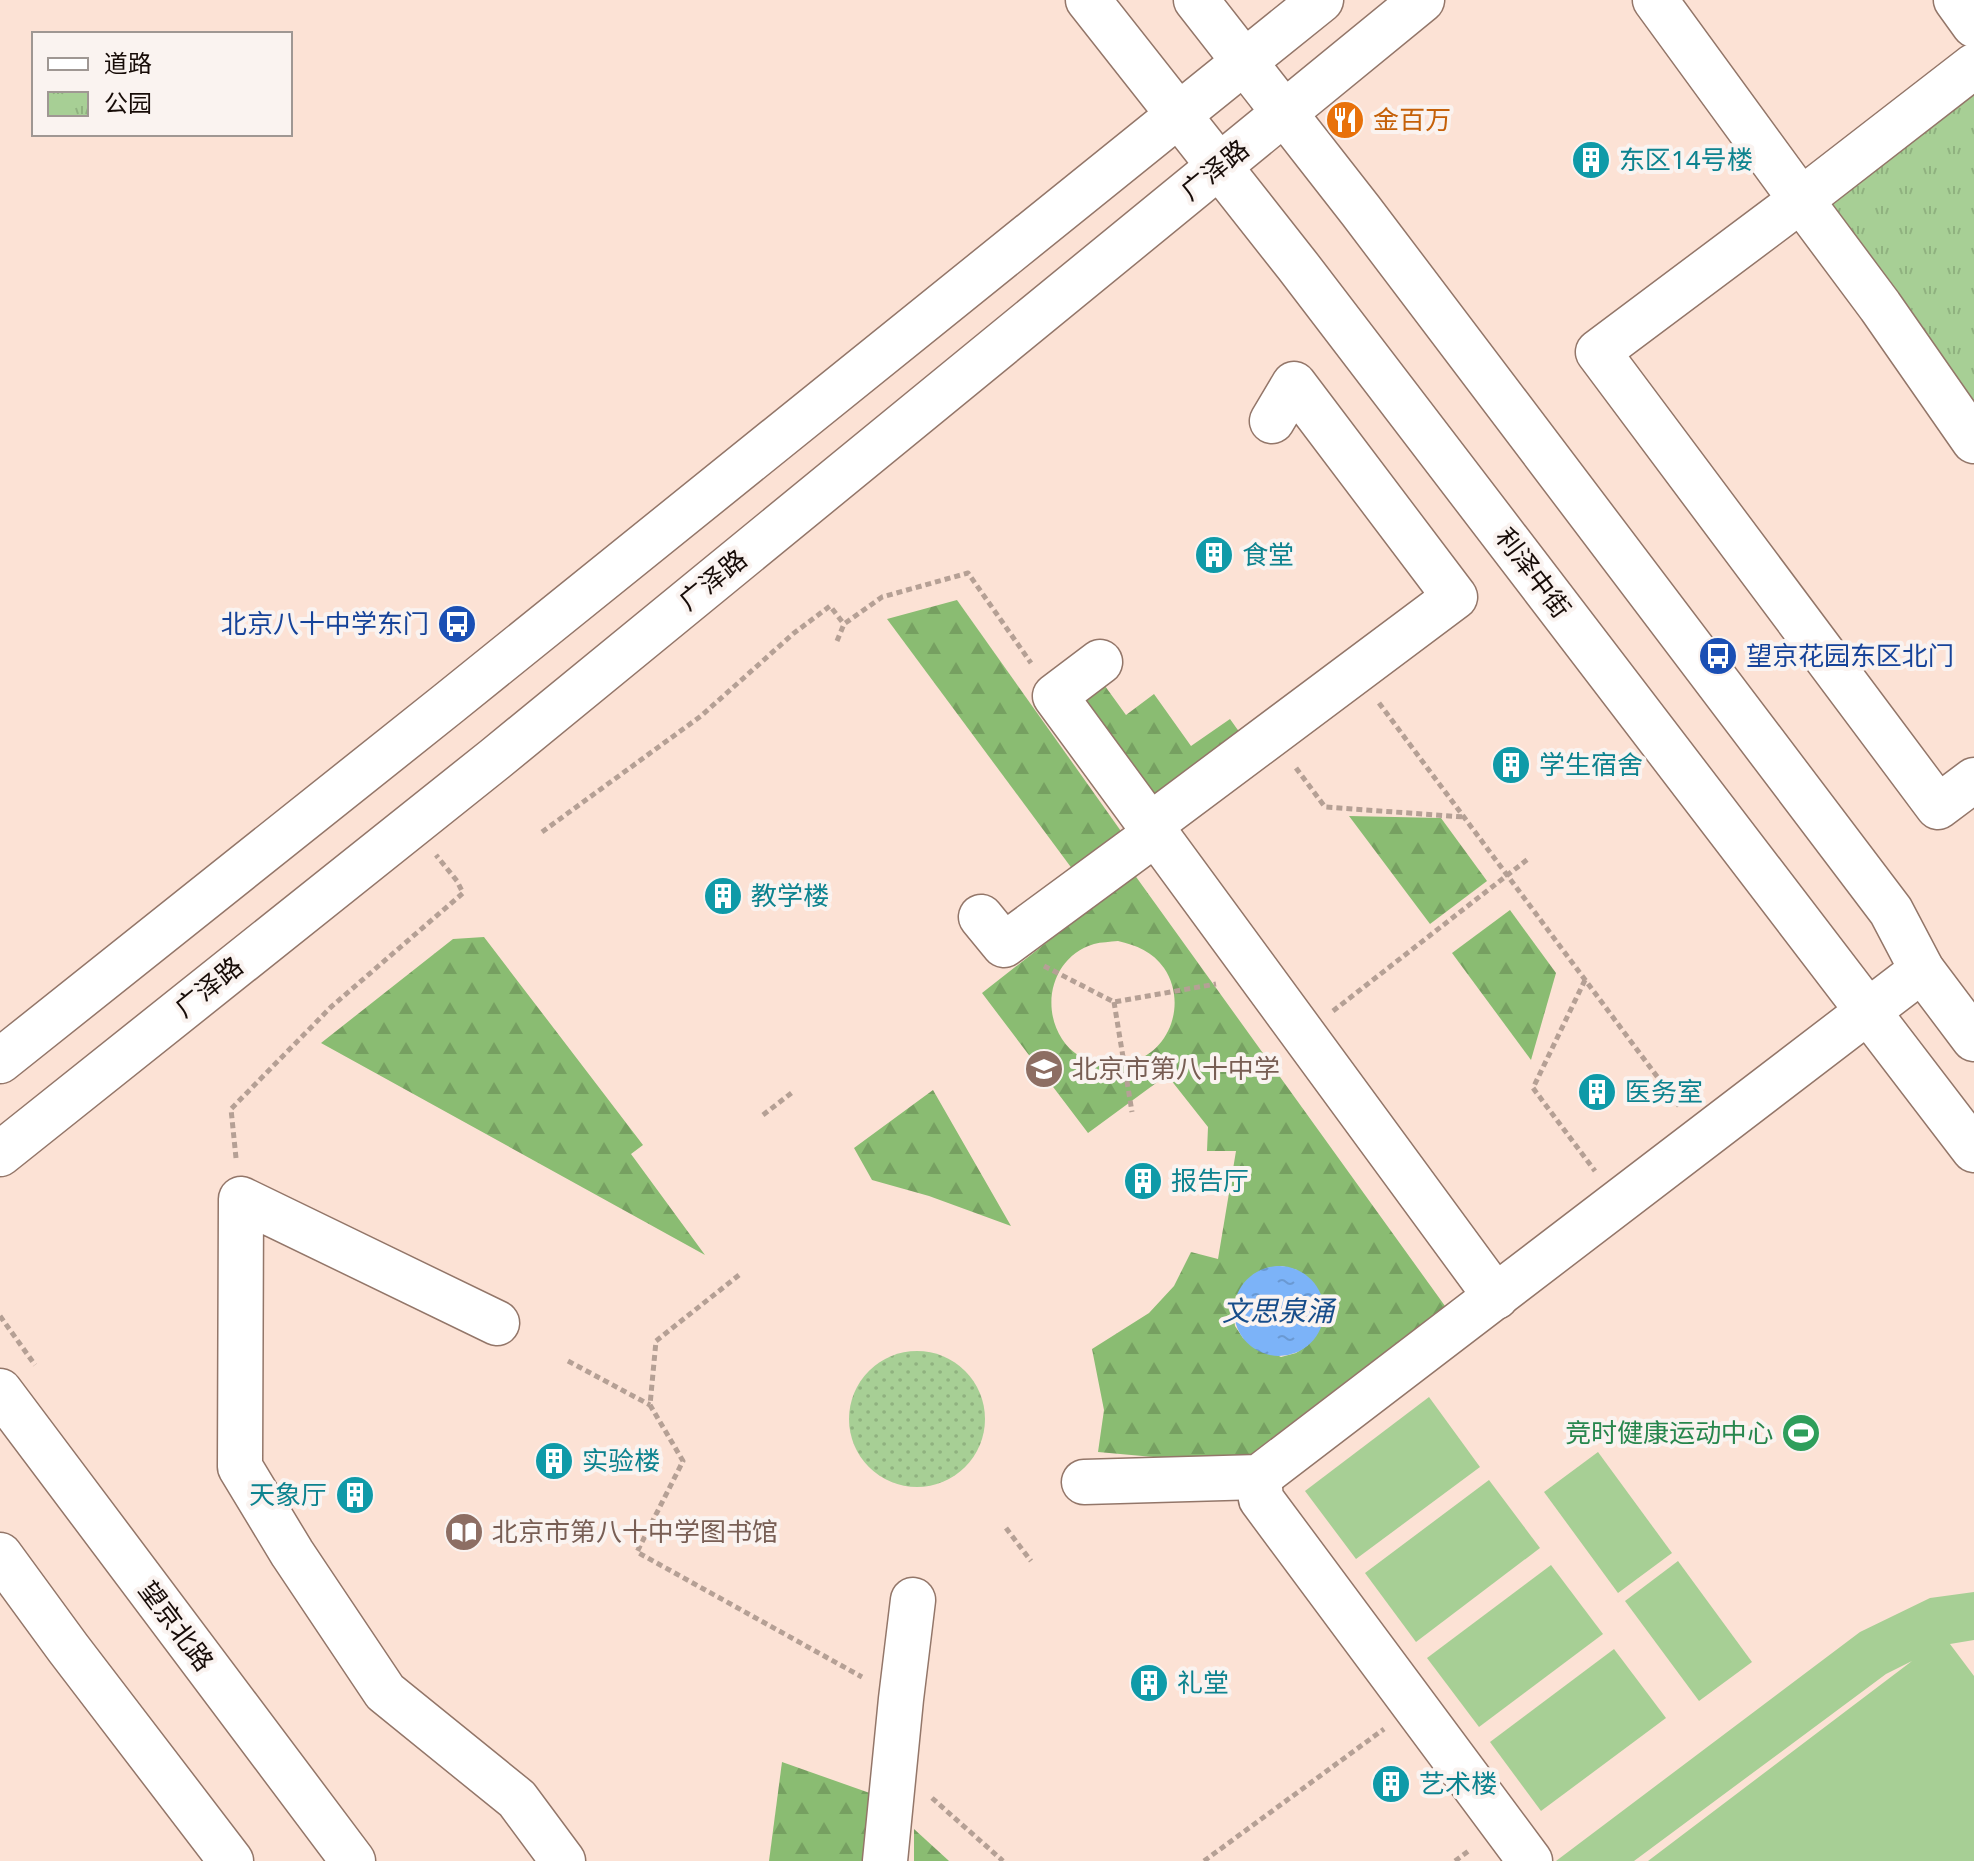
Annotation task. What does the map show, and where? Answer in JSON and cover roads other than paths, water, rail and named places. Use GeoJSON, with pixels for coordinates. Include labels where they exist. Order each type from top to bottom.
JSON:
{"type":"FeatureCollection","features":[{"type":"Feature","properties":{"kind":"main road","name":"利泽中街"},"geometry":{"type":"LineString","coordinates":[[1088,0],[1974,1150]]}},
{"type":"Feature","properties":{"kind":"main road"},"geometry":{"type":"LineString","coordinates":[[1196,0],[1361,211],[1891,911],[1922,970],[1974,1039]]}},
{"type":"Feature","properties":{"kind":"main road"},"geometry":{"type":"LineString","coordinates":[[0,1061],[1321,0]]}},
{"type":"Feature","properties":{"kind":"main road","name":"广泽路"},"geometry":{"type":"LineString","coordinates":[[0,1154],[483,769],[1422,0]]}},
{"type":"Feature","properties":{"kind":"main road"},"geometry":{"type":"LineString","coordinates":[[1655,0],[1880,306],[1974,441]]}},
{"type":"Feature","properties":{"kind":"main road"},"geometry":{"type":"LineString","coordinates":[[1956,0],[1974,25]]}},
{"type":"Feature","properties":{"kind":"main road"},"geometry":{"type":"LineString","coordinates":[[1974,66],[1598,352],[1938,807],[1974,780]]}},
{"type":"Feature","properties":{"kind":"main road"},"geometry":{"type":"LineString","coordinates":[[992,931],[1144,842],[1149,826],[1455,597],[1294,384],[1272,421]]}},
{"type":"Feature","properties":{"kind":"main road"},"geometry":{"type":"LineString","coordinates":[[1100,662],[1055,696],[1496,1297]]}},
{"type":"Feature","properties":{"kind":"main road"},"geometry":{"type":"LineString","coordinates":[[1084,1482],[1259,1477],[1922,970]]}},
{"type":"Feature","properties":{"kind":"main road"},"geometry":{"type":"LineString","coordinates":[[497,1323],[241,1199],[240,1467],[292,1553],[385,1692],[517,1799],[563,1861]]}},
{"type":"Feature","properties":{"kind":"main road","name":"望京北路"},"geometry":{"type":"LineString","coordinates":[[0,1391],[353,1861]]}},
{"type":"Feature","properties":{"kind":"main road"},"geometry":{"type":"LineString","coordinates":[[1259,1477],[1261,1499],[1530,1861]]}},
{"type":"Feature","properties":{"kind":"main road"},"geometry":{"type":"LineString","coordinates":[[0,1555],[231,1861]]}},
{"type":"Feature","properties":{"kind":"main road"},"geometry":{"type":"LineString","coordinates":[[885,1861],[913,1600]]}},
{"type":"Feature","properties":{"kind":"water","name":"文思泉涌"},"geometry":{"type":"Polygon","coordinates":[[[1279,1266],[1296,1269],[1311,1279],[1321,1294],[1324,1311],[1321,1328],[1311,1343],[1296,1353],[1279,1356],[1262,1353],[1247,1343],[1237,1328],[1234,1311],[1237,1294],[1247,1279],[1262,1269],[1279,1266]]]}},
{"type":"Feature","properties":{"kind":"place","name":"金百万"},"geometry":{"type":"Point","coordinates":[1345,120]}},
{"type":"Feature","properties":{"kind":"place","name":"东区14号楼"},"geometry":{"type":"Point","coordinates":[1591,160]}},
{"type":"Feature","properties":{"kind":"place","name":"食堂"},"geometry":{"type":"Point","coordinates":[1214,555]}},
{"type":"Feature","properties":{"kind":"place","name":"北京八十中学东门"},"geometry":{"type":"Point","coordinates":[457,624]}},
{"type":"Feature","properties":{"kind":"place","name":"望京花园东区北门"},"geometry":{"type":"Point","coordinates":[1718,656]}},
{"type":"Feature","properties":{"kind":"place","name":"学生宿舍"},"geometry":{"type":"Point","coordinates":[1511,765]}},
{"type":"Feature","properties":{"kind":"place","name":"教学楼"},"geometry":{"type":"Point","coordinates":[723,896]}},
{"type":"Feature","properties":{"kind":"place","name":"北京市第八十中学"},"geometry":{"type":"Point","coordinates":[1044,1069]}},
{"type":"Feature","properties":{"kind":"place","name":"医务室"},"geometry":{"type":"Point","coordinates":[1597,1092]}},
{"type":"Feature","properties":{"kind":"place","name":"报告厅"},"geometry":{"type":"Point","coordinates":[1143,1181]}},
{"type":"Feature","properties":{"kind":"place","name":"竞时健康运动中心"},"geometry":{"type":"Point","coordinates":[1801,1433]}},
{"type":"Feature","properties":{"kind":"place","name":"实验楼"},"geometry":{"type":"Point","coordinates":[554,1461]}},
{"type":"Feature","properties":{"kind":"place","name":"天象厅"},"geometry":{"type":"Point","coordinates":[355,1495]}},
{"type":"Feature","properties":{"kind":"place","name":"北京市第八十中学图书馆"},"geometry":{"type":"Point","coordinates":[464,1532]}},
{"type":"Feature","properties":{"kind":"place","name":"礼堂"},"geometry":{"type":"Point","coordinates":[1149,1683]}},
{"type":"Feature","properties":{"kind":"place","name":"艺术楼"},"geometry":{"type":"Point","coordinates":[1391,1784]}}]}
